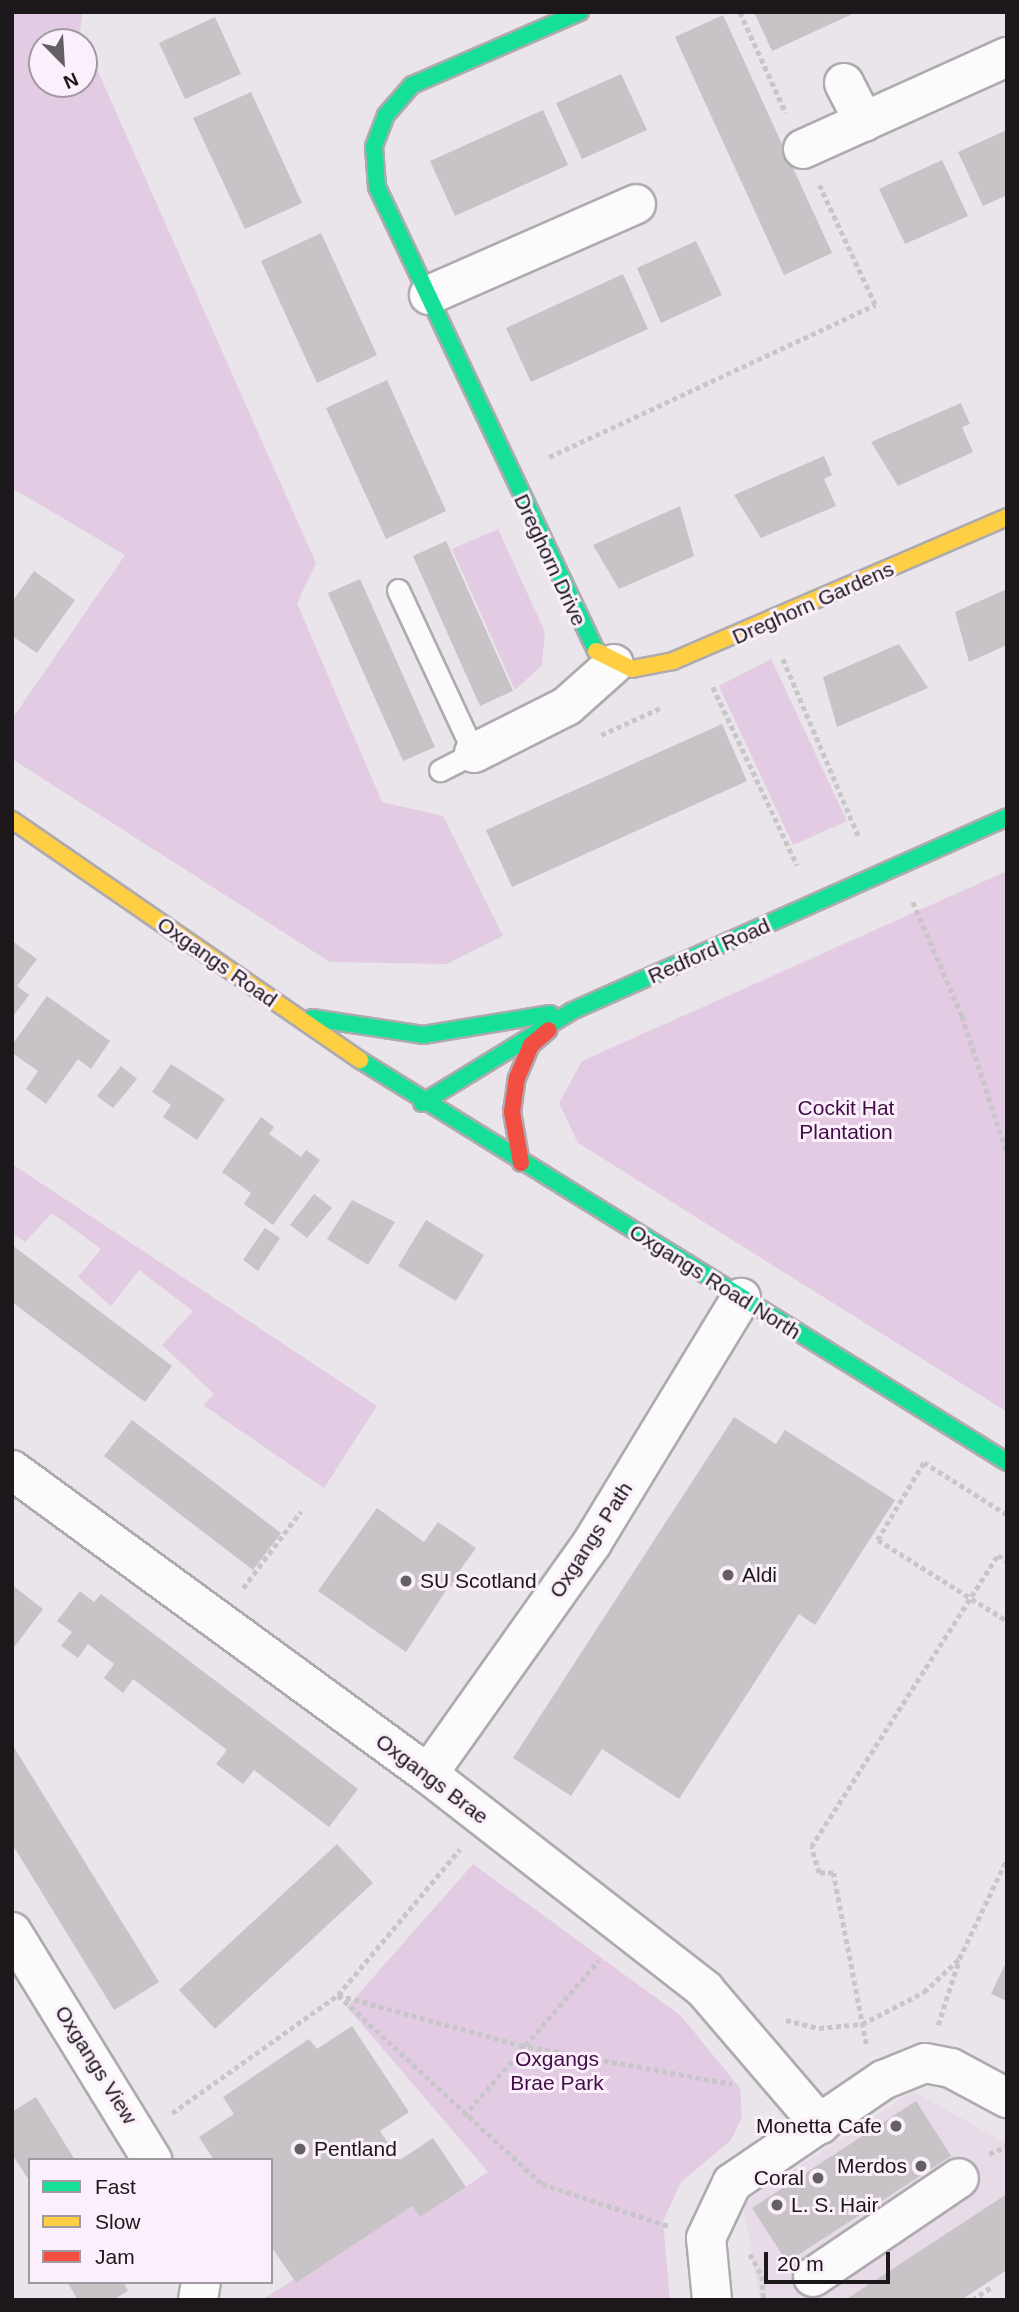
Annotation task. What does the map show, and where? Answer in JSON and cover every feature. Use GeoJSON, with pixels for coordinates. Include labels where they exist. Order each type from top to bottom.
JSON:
{"type":"FeatureCollection","features":[{"type":"Feature","properties":{"kind":"street","name":"Dreghorn Drive"},"geometry":{"type":"LineString","coordinates":[[580,12],[412,85],[386,115],[374,147],[377,187],[582,630],[614,664]]}},
{"type":"Feature","properties":{"kind":"street"},"geometry":{"type":"LineString","coordinates":[[803,149],[1007,57]]}},
{"type":"Feature","properties":{"kind":"street"},"geometry":{"type":"LineString","coordinates":[[844,83],[864,122]]}},
{"type":"Feature","properties":{"kind":"street"},"geometry":{"type":"LineString","coordinates":[[429,295],[636,204]]}},
{"type":"Feature","properties":{"kind":"street","name":"Dreghorn Gardens"},"geometry":{"type":"LineString","coordinates":[[614,664],[632,669],[673,662],[1007,517]]}},
{"type":"Feature","properties":{"kind":"street"},"geometry":{"type":"LineString","coordinates":[[474,753],[567,706],[614,664]]}},
{"type":"Feature","properties":{"kind":"street","name":"Redford Road"},"geometry":{"type":"LineString","coordinates":[[422,1104],[572,1011],[1007,817]]}},
{"type":"Feature","properties":{"kind":"street","name":"Oxgangs Road"},"geometry":{"type":"LineString","coordinates":[[12,820],[422,1104]]}},
{"type":"Feature","properties":{"kind":"street"},"geometry":{"type":"LineString","coordinates":[[290,1013],[359,1030],[423,1035],[572,1011]]}},
{"type":"Feature","properties":{"kind":"street"},"geometry":{"type":"LineString","coordinates":[[522,1163],[512,1112],[517,1078],[531,1045],[572,1011]]}},
{"type":"Feature","properties":{"kind":"street","name":"Oxgangs Road North"},"geometry":{"type":"LineString","coordinates":[[422,1104],[1007,1462]]}},
{"type":"Feature","properties":{"kind":"street","name":"Oxgangs Path"},"geometry":{"type":"LineString","coordinates":[[428,1774],[592,1543],[741,1298]]}},
{"type":"Feature","properties":{"kind":"street","name":"Oxgangs Brae"},"geometry":{"type":"LineString","coordinates":[[12,1470],[428,1774],[629,1928],[705,1990],[820,2124]]}},
{"type":"Feature","properties":{"kind":"street","name":"Oxgangs View"},"geometry":{"type":"LineString","coordinates":[[12,1931],[25,1980],[146,2148]]}},
{"type":"Feature","properties":{"kind":"street"},"geometry":{"type":"LineString","coordinates":[[712,2300],[706,2238],[732,2183],[883,2080],[925,2063],[951,2068],[1007,2098]]}},
{"type":"Feature","properties":{"kind":"street"},"geometry":{"type":"LineString","coordinates":[[813,2277],[959,2178]]}},
{"type":"Feature","properties":{"kind":"lane"},"geometry":{"type":"LineString","coordinates":[[398,590],[474,753],[440,770]]}},
{"type":"Feature","properties":{"kind":"path"},"geometry":{"type":"LineString","coordinates":[[511,475],[874,305],[740,12]]}},
{"type":"Feature","properties":{"kind":"path"},"geometry":{"type":"LineString","coordinates":[[769,658],[780,652],[875,877]]}},
{"type":"Feature","properties":{"kind":"path"},"geometry":{"type":"LineString","coordinates":[[723,679],[712,684],[815,904]]}},
{"type":"Feature","properties":{"kind":"path"},"geometry":{"type":"LineString","coordinates":[[897,867],[962,1016],[1007,1153]]}},
{"type":"Feature","properties":{"kind":"path"},"geometry":{"type":"LineString","coordinates":[[1007,1515],[924,1463],[878,1540],[968,1601],[1007,1621]]}},
{"type":"Feature","properties":{"kind":"path"},"geometry":{"type":"LineString","coordinates":[[217,1622],[301,1511]]}},
{"type":"Feature","properties":{"kind":"path"},"geometry":{"type":"LineString","coordinates":[[883,2080],[862,2024],[833,1874],[819,1873],[811,1847],[998,1555],[1007,1561]]}},
{"type":"Feature","properties":{"kind":"path"},"geometry":{"type":"LineString","coordinates":[[146,2148],[338,1994],[484,1818]]}},
{"type":"Feature","properties":{"kind":"path"},"geometry":{"type":"LineString","coordinates":[[925,2063],[959,1959],[1007,1859]]}},
{"type":"Feature","properties":{"kind":"path"},"geometry":{"type":"LineString","coordinates":[[464,2116],[520,2045],[629,1928]]}},
{"type":"Feature","properties":{"kind":"path"},"geometry":{"type":"LineString","coordinates":[[338,1994],[520,2045],[730,2085],[769,2064],[779,2018],[818,2028],[862,2024],[925,1992],[959,1959]]}},
{"type":"Feature","properties":{"kind":"path"},"geometry":{"type":"LineString","coordinates":[[338,1994],[464,2116],[542,2184],[754,2256],[764,2300]]}},
{"type":"Feature","properties":{"kind":"path"},"geometry":{"type":"LineString","coordinates":[[972,2300],[990,2288]]}},
{"type":"Feature","properties":{"kind":"shaded area"},"geometry":{"type":"Polygon","coordinates":[[[913,2091],[1007,2144],[1007,2239],[914,2300],[760,2300],[743,2203],[913,2091]]]}},
{"type":"Feature","properties":{"kind":"green space"},"geometry":{"type":"Polygon","coordinates":[[[12,12],[83,12],[80,28],[28,28],[28,98],[98,98],[98,72],[316,563],[297,603],[382,802],[443,816],[503,936],[447,964],[330,962],[12,759],[12,719],[125,555],[12,488],[12,12]]]}},
{"type":"Feature","properties":{"kind":"green space"},"geometry":{"type":"Polygon","coordinates":[[[498,529],[545,632],[542,665],[515,690],[452,549],[498,529]]]}},
{"type":"Feature","properties":{"kind":"green space"},"geometry":{"type":"Polygon","coordinates":[[[771,659],[847,821],[793,845],[719,686],[771,659]]]}},
{"type":"Feature","properties":{"kind":"green space","name":"Cockit Hat Plantation"},"geometry":{"type":"Polygon","coordinates":[[[1007,871],[1007,1412],[578,1143],[559,1103],[582,1061],[1007,871]]]}},
{"type":"Feature","properties":{"kind":"green space"},"geometry":{"type":"Polygon","coordinates":[[[12,1164],[377,1406],[324,1488],[203,1405],[214,1394],[162,1345],[193,1311],[139,1270],[111,1306],[78,1277],[101,1249],[52,1213],[25,1242],[12,1233],[12,1164]]]}},
{"type":"Feature","properties":{"kind":"green space","name":"Oxgangs Brae Park"},"geometry":{"type":"Polygon","coordinates":[[[473,1864],[681,2016],[740,2088],[742,2117],[731,2140],[681,2182],[663,2221],[670,2300],[261,2300],[412,2206],[420,2217],[488,2172],[347,2007],[473,1864]]]}},
{"type":"Feature","properties":{"kind":"building"},"geometry":{"type":"Polygon","coordinates":[[[754,12],[857,12],[772,51],[754,12]]]}},
{"type":"Feature","properties":{"kind":"building"},"geometry":{"type":"Polygon","coordinates":[[[723,15],[832,253],[784,275],[675,37],[723,15]]]}},
{"type":"Feature","properties":{"kind":"building"},"geometry":{"type":"Polygon","coordinates":[[[215,17],[241,74],[185,99],[159,43],[215,17]]]}},
{"type":"Feature","properties":{"kind":"building"},"geometry":{"type":"Polygon","coordinates":[[[621,74],[647,130],[582,159],[556,103],[621,74]]]}},
{"type":"Feature","properties":{"kind":"building"},"geometry":{"type":"Polygon","coordinates":[[[251,92],[302,203],[245,229],[193,118],[251,92]]]}},
{"type":"Feature","properties":{"kind":"building"},"geometry":{"type":"Polygon","coordinates":[[[543,110],[568,165],[455,216],[430,161],[543,110]]]}},
{"type":"Feature","properties":{"kind":"building"},"geometry":{"type":"Polygon","coordinates":[[[1007,130],[1007,195],[983,206],[958,152],[1007,130]]]}},
{"type":"Feature","properties":{"kind":"building"},"geometry":{"type":"Polygon","coordinates":[[[942,160],[968,216],[905,244],[879,189],[942,160]]]}},
{"type":"Feature","properties":{"kind":"building"},"geometry":{"type":"Polygon","coordinates":[[[321,233],[377,355],[317,383],[261,261],[321,233]]]}},
{"type":"Feature","properties":{"kind":"building"},"geometry":{"type":"Polygon","coordinates":[[[696,241],[722,295],[661,323],[637,268],[696,241]]]}},
{"type":"Feature","properties":{"kind":"building"},"geometry":{"type":"Polygon","coordinates":[[[623,274],[648,329],[531,382],[506,328],[623,274]]]}},
{"type":"Feature","properties":{"kind":"building"},"geometry":{"type":"Polygon","coordinates":[[[387,380],[446,511],[386,539],[326,408],[387,380]]]}},
{"type":"Feature","properties":{"kind":"building"},"geometry":{"type":"Polygon","coordinates":[[[961,403],[970,424],[962,427],[973,452],[898,486],[871,442],[961,403]]]}},
{"type":"Feature","properties":{"kind":"building"},"geometry":{"type":"Polygon","coordinates":[[[824,456],[832,475],[824,479],[836,506],[761,538],[734,495],[824,456]]]}},
{"type":"Feature","properties":{"kind":"building"},"geometry":{"type":"Polygon","coordinates":[[[680,506],[694,556],[619,589],[593,545],[680,506]]]}},
{"type":"Feature","properties":{"kind":"building"},"geometry":{"type":"Polygon","coordinates":[[[446,541],[513,691],[480,706],[413,556],[446,541]]]}},
{"type":"Feature","properties":{"kind":"building"},"geometry":{"type":"Polygon","coordinates":[[[34,571],[75,600],[37,653],[12,636],[12,602],[34,571]]]}},
{"type":"Feature","properties":{"kind":"building"},"geometry":{"type":"Polygon","coordinates":[[[360,579],[435,747],[403,761],[328,593],[360,579]]]}},
{"type":"Feature","properties":{"kind":"building"},"geometry":{"type":"Polygon","coordinates":[[[1007,589],[1007,645],[969,662],[955,612],[1007,589]]]}},
{"type":"Feature","properties":{"kind":"building"},"geometry":{"type":"Polygon","coordinates":[[[899,644],[928,688],[837,727],[823,677],[899,644]]]}},
{"type":"Feature","properties":{"kind":"building"},"geometry":{"type":"Polygon","coordinates":[[[722,724],[747,781],[512,887],[486,830],[722,724]]]}},
{"type":"Feature","properties":{"kind":"building"},"geometry":{"type":"Polygon","coordinates":[[[12,941],[37,959],[17,986],[29,995],[12,1018],[12,941]]]}},
{"type":"Feature","properties":{"kind":"building"},"geometry":{"type":"Polygon","coordinates":[[[47,996],[110,1041],[91,1069],[78,1059],[46,1104],[26,1089],[38,1071],[12,1053],[12,1045],[47,996]]]}},
{"type":"Feature","properties":{"kind":"building"},"geometry":{"type":"Polygon","coordinates":[[[171,1064],[225,1099],[197,1140],[163,1117],[171,1105],[152,1092],[171,1064]]]}},
{"type":"Feature","properties":{"kind":"building"},"geometry":{"type":"Polygon","coordinates":[[[121,1066],[137,1079],[113,1108],[97,1096],[121,1066]]]}},
{"type":"Feature","properties":{"kind":"building"},"geometry":{"type":"Polygon","coordinates":[[[261,1117],[274,1127],[269,1134],[301,1157],[306,1150],[320,1160],[273,1225],[244,1204],[251,1193],[222,1172],[261,1117]]]}},
{"type":"Feature","properties":{"kind":"building"},"geometry":{"type":"Polygon","coordinates":[[[314,1194],[332,1208],[307,1238],[290,1225],[314,1194]]]}},
{"type":"Feature","properties":{"kind":"building"},"geometry":{"type":"Polygon","coordinates":[[[352,1200],[395,1222],[368,1265],[327,1239],[352,1200]]]}},
{"type":"Feature","properties":{"kind":"building"},"geometry":{"type":"Polygon","coordinates":[[[426,1220],[484,1255],[456,1301],[398,1266],[426,1220]]]}},
{"type":"Feature","properties":{"kind":"building"},"geometry":{"type":"Polygon","coordinates":[[[265,1228],[280,1238],[258,1271],[243,1260],[265,1228]]]}},
{"type":"Feature","properties":{"kind":"building"},"geometry":{"type":"Polygon","coordinates":[[[12,1245],[172,1366],[145,1402],[12,1302],[12,1245]]]}},
{"type":"Feature","properties":{"kind":"building","name":"Aldi"},"geometry":{"type":"Polygon","coordinates":[[[734,1417],[776,1444],[785,1430],[895,1500],[815,1625],[799,1614],[679,1799],[602,1749],[571,1796],[513,1758],[734,1417]]]}},
{"type":"Feature","properties":{"kind":"building"},"geometry":{"type":"Polygon","coordinates":[[[132,1420],[281,1533],[253,1570],[104,1456],[132,1420]]]}},
{"type":"Feature","properties":{"kind":"building"},"geometry":{"type":"Polygon","coordinates":[[[377,1508],[424,1542],[438,1522],[476,1548],[458,1573],[464,1577],[447,1589],[406,1652],[318,1591],[377,1508]]]}},
{"type":"Feature","properties":{"kind":"building"},"geometry":{"type":"Polygon","coordinates":[[[12,1585],[43,1609],[12,1650],[12,1585]]]}},
{"type":"Feature","properties":{"kind":"building"},"geometry":{"type":"Polygon","coordinates":[[[80,1591],[94,1602],[101,1594],[358,1789],[329,1827],[254,1770],[243,1784],[216,1764],[227,1750],[133,1679],[123,1693],[104,1678],[114,1664],[88,1644],[78,1658],[61,1646],[72,1632],[57,1621],[80,1591]]]}},
{"type":"Feature","properties":{"kind":"building"},"geometry":{"type":"Polygon","coordinates":[[[12,1744],[159,1982],[114,2010],[12,1844],[12,1744]]]}},
{"type":"Feature","properties":{"kind":"building"},"geometry":{"type":"Polygon","coordinates":[[[337,1844],[373,1883],[215,2029],[179,1990],[337,1844]]]}},
{"type":"Feature","properties":{"kind":"building"},"geometry":{"type":"Polygon","coordinates":[[[1007,1960],[1007,2001],[991,1994],[1007,1960]]]}},
{"type":"Feature","properties":{"kind":"building","name":"Pentland"},"geometry":{"type":"Polygon","coordinates":[[[352,2026],[409,2112],[380,2131],[400,2160],[433,2138],[466,2187],[420,2217],[412,2206],[296,2283],[273,2249],[273,2158],[213,2158],[199,2137],[234,2114],[223,2097],[309,2039],[317,2049],[352,2026]]]}},
{"type":"Feature","properties":{"kind":"building"},"geometry":{"type":"Polygon","coordinates":[[[36,2097],[74,2158],[28,2158],[28,2179],[12,2154],[12,2112],[36,2097]]]}},
{"type":"Feature","properties":{"kind":"building"},"geometry":{"type":"Polygon","coordinates":[[[916,2101],[951,2156],[787,2262],[752,2208],[916,2101]]]}},
{"type":"Feature","properties":{"kind":"building"},"geometry":{"type":"Polygon","coordinates":[[[1007,2194],[1007,2270],[961,2300],[845,2300],[1007,2194]]]}},
{"type":"Feature","properties":{"kind":"building"},"geometry":{"type":"Polygon","coordinates":[[[68,2284],[124,2284],[128,2291],[113,2300],[78,2300],[68,2284]]]}},
{"type":"Feature","properties":{"kind":"traffic: fast"},"geometry":{"type":"LineString","coordinates":[[580,12],[412,85],[386,115],[374,147],[377,187],[596,651]]}},
{"type":"Feature","properties":{"kind":"traffic: fast"},"geometry":{"type":"LineString","coordinates":[[422,1103],[572,1011],[1007,817]]}},
{"type":"Feature","properties":{"kind":"traffic: fast"},"geometry":{"type":"LineString","coordinates":[[312,1018],[423,1035],[550,1014]]}},
{"type":"Feature","properties":{"kind":"traffic: fast"},"geometry":{"type":"LineString","coordinates":[[360,1060],[1007,1462]]}},
{"type":"Feature","properties":{"kind":"traffic: slow"},"geometry":{"type":"LineString","coordinates":[[596,651],[632,669],[673,661],[1007,517]]}},
{"type":"Feature","properties":{"kind":"traffic: slow"},"geometry":{"type":"LineString","coordinates":[[12,820],[360,1060]]}},
{"type":"Feature","properties":{"kind":"traffic: jam"},"geometry":{"type":"LineString","coordinates":[[521,1163],[512,1112],[517,1078],[531,1045],[549,1030]]}},
{"type":"Feature","properties":{"kind":"place","name":"Aldi"},"geometry":{"type":"Point","coordinates":[728,1575]}},
{"type":"Feature","properties":{"kind":"place","name":"SU Scotland"},"geometry":{"type":"Point","coordinates":[406,1581]}},
{"type":"Feature","properties":{"kind":"place","name":"Monetta Cafe"},"geometry":{"type":"Point","coordinates":[896,2126]}},
{"type":"Feature","properties":{"kind":"place","name":"Pentland"},"geometry":{"type":"Point","coordinates":[300,2149]}},
{"type":"Feature","properties":{"kind":"place","name":"Merdos"},"geometry":{"type":"Point","coordinates":[921,2166]}},
{"type":"Feature","properties":{"kind":"place","name":"Coral"},"geometry":{"type":"Point","coordinates":[818,2178]}},
{"type":"Feature","properties":{"kind":"place","name":"L. S. Hair"},"geometry":{"type":"Point","coordinates":[777,2205]}}]}
